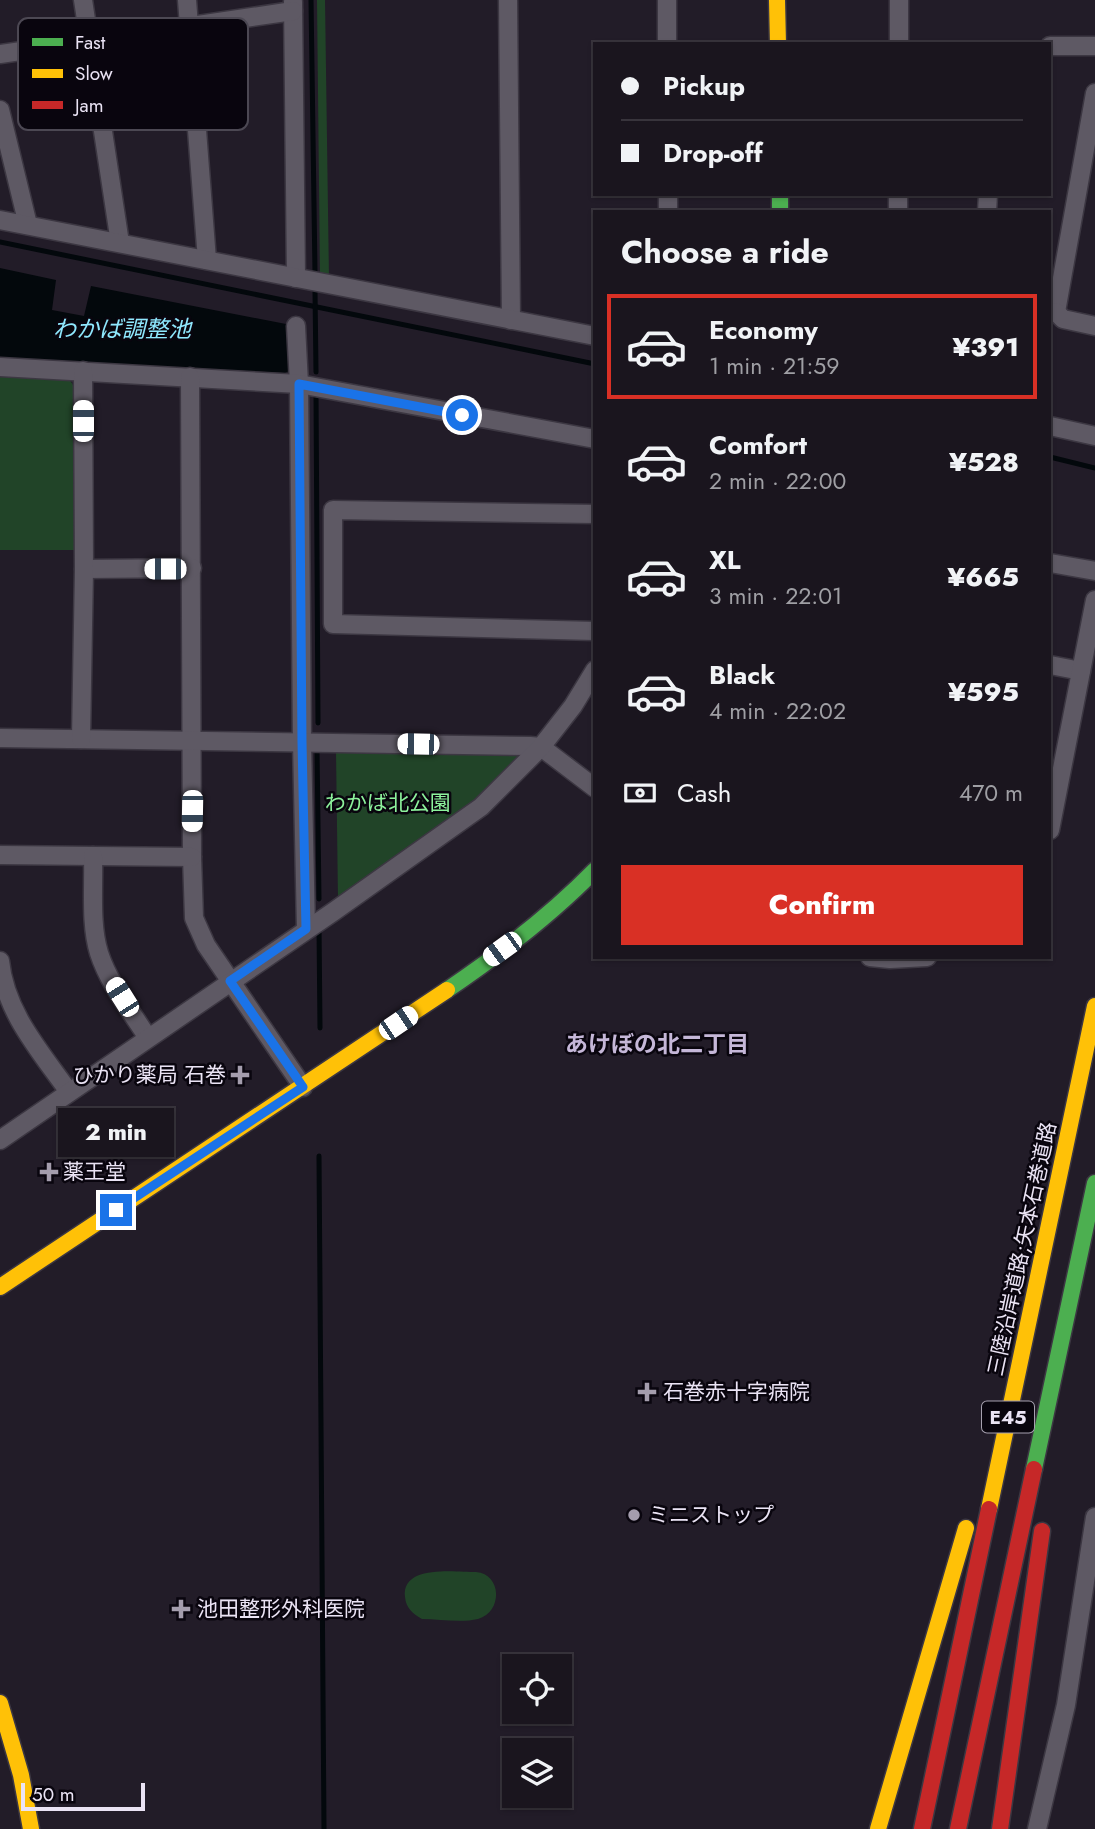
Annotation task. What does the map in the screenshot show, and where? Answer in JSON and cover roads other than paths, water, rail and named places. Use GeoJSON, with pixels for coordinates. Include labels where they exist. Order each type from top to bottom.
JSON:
{"type":"FeatureCollection","features":[{"type":"Feature","properties":{"kind":"main road"},"geometry":{"type":"LineString","coordinates":[[777,0],[778,42]]}},
{"type":"Feature","properties":{"kind":"main road"},"geometry":{"type":"LineString","coordinates":[[0,1287],[303,1087],[523,934],[593,872]]}},
{"type":"Feature","properties":{"kind":"main road","name":"三陸沿岸道路;矢本石巻道路"},"geometry":{"type":"LineString","coordinates":[[922,1829],[1095,1006]]}},
{"type":"Feature","properties":{"kind":"main road","name":"E45"},"geometry":{"type":"LineString","coordinates":[[958,1829],[1095,1183]]}},
{"type":"Feature","properties":{"kind":"main road"},"geometry":{"type":"LineString","coordinates":[[1062,1413],[1095,1212]]}},
{"type":"Feature","properties":{"kind":"main road"},"geometry":{"type":"LineString","coordinates":[[878,1829],[1028,1321]]}},
{"type":"Feature","properties":{"kind":"main road"},"geometry":{"type":"LineString","coordinates":[[1000,1829],[1045,1518]]}},
{"type":"Feature","properties":{"kind":"main road"},"geometry":{"type":"LineString","coordinates":[[0,1703],[20,1775],[31,1829]]}},
{"type":"Feature","properties":{"kind":"street"},"geometry":{"type":"LineString","coordinates":[[83,0],[86,18]]}},
{"type":"Feature","properties":{"kind":"street"},"geometry":{"type":"LineString","coordinates":[[187,0],[189,18]]}},
{"type":"Feature","properties":{"kind":"street"},"geometry":{"type":"LineString","coordinates":[[508,0],[511,320]]}},
{"type":"Feature","properties":{"kind":"street"},"geometry":{"type":"LineString","coordinates":[[667,0],[667,42]]}},
{"type":"Feature","properties":{"kind":"street"},"geometry":{"type":"LineString","coordinates":[[899,0],[899,42]]}},
{"type":"Feature","properties":{"kind":"street"},"geometry":{"type":"LineString","coordinates":[[226,18],[293,5],[296,278]]}},
{"type":"Feature","properties":{"kind":"street"},"geometry":{"type":"LineString","coordinates":[[1051,46],[1095,46]]}},
{"type":"Feature","properties":{"kind":"street"},"geometry":{"type":"LineString","coordinates":[[0,54],[18,51]]}},
{"type":"Feature","properties":{"kind":"street"},"geometry":{"type":"LineString","coordinates":[[1095,93],[1053,312],[1063,319],[1095,326]]}},
{"type":"Feature","properties":{"kind":"street"},"geometry":{"type":"LineString","coordinates":[[0,110],[28,225]]}},
{"type":"Feature","properties":{"kind":"street"},"geometry":{"type":"LineString","coordinates":[[103,130],[120,243]]}},
{"type":"Feature","properties":{"kind":"street"},"geometry":{"type":"LineString","coordinates":[[198,130],[207,260]]}},
{"type":"Feature","properties":{"kind":"street"},"geometry":{"type":"LineString","coordinates":[[0,220],[593,336]]}},
{"type":"Feature","properties":{"kind":"street"},"geometry":{"type":"LineString","coordinates":[[296,326],[306,929]]}},
{"type":"Feature","properties":{"kind":"street"},"geometry":{"type":"LineString","coordinates":[[0,367],[299,384],[593,439]]}},
{"type":"Feature","properties":{"kind":"street"},"geometry":{"type":"LineString","coordinates":[[81,739],[83,371]]}},
{"type":"Feature","properties":{"kind":"street"},"geometry":{"type":"LineString","coordinates":[[190,377],[194,918],[206,945],[303,1087]]}},
{"type":"Feature","properties":{"kind":"street"},"geometry":{"type":"LineString","coordinates":[[1051,426],[1095,436]]}},
{"type":"Feature","properties":{"kind":"street"},"geometry":{"type":"LineString","coordinates":[[593,514],[332,510],[333,624],[593,631]]}},
{"type":"Feature","properties":{"kind":"street"},"geometry":{"type":"LineString","coordinates":[[1051,563],[1095,571]]}},
{"type":"Feature","properties":{"kind":"street"},"geometry":{"type":"LineString","coordinates":[[84,569],[192,568]]}},
{"type":"Feature","properties":{"kind":"street"},"geometry":{"type":"LineString","coordinates":[[1051,825],[1095,600]]}},
{"type":"Feature","properties":{"kind":"street"},"geometry":{"type":"LineString","coordinates":[[1051,664],[1081,671]]}},
{"type":"Feature","properties":{"kind":"street"},"geometry":{"type":"LineString","coordinates":[[0,1140],[481,807],[541,747],[573,706],[593,673]]}},
{"type":"Feature","properties":{"kind":"street"},"geometry":{"type":"LineString","coordinates":[[0,738],[541,747],[593,786]]}},
{"type":"Feature","properties":{"kind":"street"},"geometry":{"type":"LineString","coordinates":[[0,855],[192,857]]}},
{"type":"Feature","properties":{"kind":"street"},"geometry":{"type":"LineString","coordinates":[[93,856],[95,935],[99,953],[109,977],[148,1038]]}},
{"type":"Feature","properties":{"kind":"street"},"geometry":{"type":"LineString","coordinates":[[883,959],[902,959]]}},
{"type":"Feature","properties":{"kind":"street"},"geometry":{"type":"LineString","coordinates":[[0,961],[5,990],[14,1010],[69,1092]]}},
{"type":"Feature","properties":{"kind":"street"},"geometry":{"type":"LineString","coordinates":[[1037,1829],[1066,1705],[1095,1517]]}},
{"type":"Feature","properties":{"kind":"water","name":"わかば調整池"},"geometry":{"type":"Polygon","coordinates":[[[0,268],[56,280],[52,310],[84,316],[91,286],[286,324],[290,327],[293,369],[285,373],[0,358],[0,268]]]}},
{"type":"Feature","properties":{"kind":"waterway"},"geometry":{"type":"LineString","coordinates":[[311,0],[315,272]]}},
{"type":"Feature","properties":{"kind":"waterway"},"geometry":{"type":"LineString","coordinates":[[0,242],[593,364]]}},
{"type":"Feature","properties":{"kind":"waterway"},"geometry":{"type":"LineString","coordinates":[[315,291],[316,372]]}},
{"type":"Feature","properties":{"kind":"waterway"},"geometry":{"type":"LineString","coordinates":[[316,392],[318,723]]}},
{"type":"Feature","properties":{"kind":"waterway"},"geometry":{"type":"LineString","coordinates":[[1051,457],[1095,468]]}},
{"type":"Feature","properties":{"kind":"waterway"},"geometry":{"type":"LineString","coordinates":[[317,749],[319,899]]}},
{"type":"Feature","properties":{"kind":"waterway"},"geometry":{"type":"LineString","coordinates":[[319,926],[320,1028]]}},
{"type":"Feature","properties":{"kind":"waterway"},"geometry":{"type":"LineString","coordinates":[[319,1156],[324,1829]]}},
{"type":"Feature","properties":{"kind":"place","name":"ひかり薬局 石巻"},"geometry":{"type":"Point","coordinates":[240,1075]}},
{"type":"Feature","properties":{"kind":"place","name":"薬王堂"},"geometry":{"type":"Point","coordinates":[49,1172]}},
{"type":"Feature","properties":{"kind":"place","name":"石巻赤十字病院"},"geometry":{"type":"Point","coordinates":[647,1392]}},
{"type":"Feature","properties":{"kind":"place","name":"ミニストップ"},"geometry":{"type":"Point","coordinates":[634,1515]}},
{"type":"Feature","properties":{"kind":"place","name":"池田整形外科医院"},"geometry":{"type":"Point","coordinates":[181,1609]}},
{"type":"Feature","properties":{"kind":"district","name":"あけぼの北二丁目"},"geometry":{"type":"Point","coordinates":[657,1044]}},
{"type":"Feature","properties":{"kind":"park label","name":"わかば北公園"},"geometry":{"type":"Point","coordinates":[388,803]}}]}
